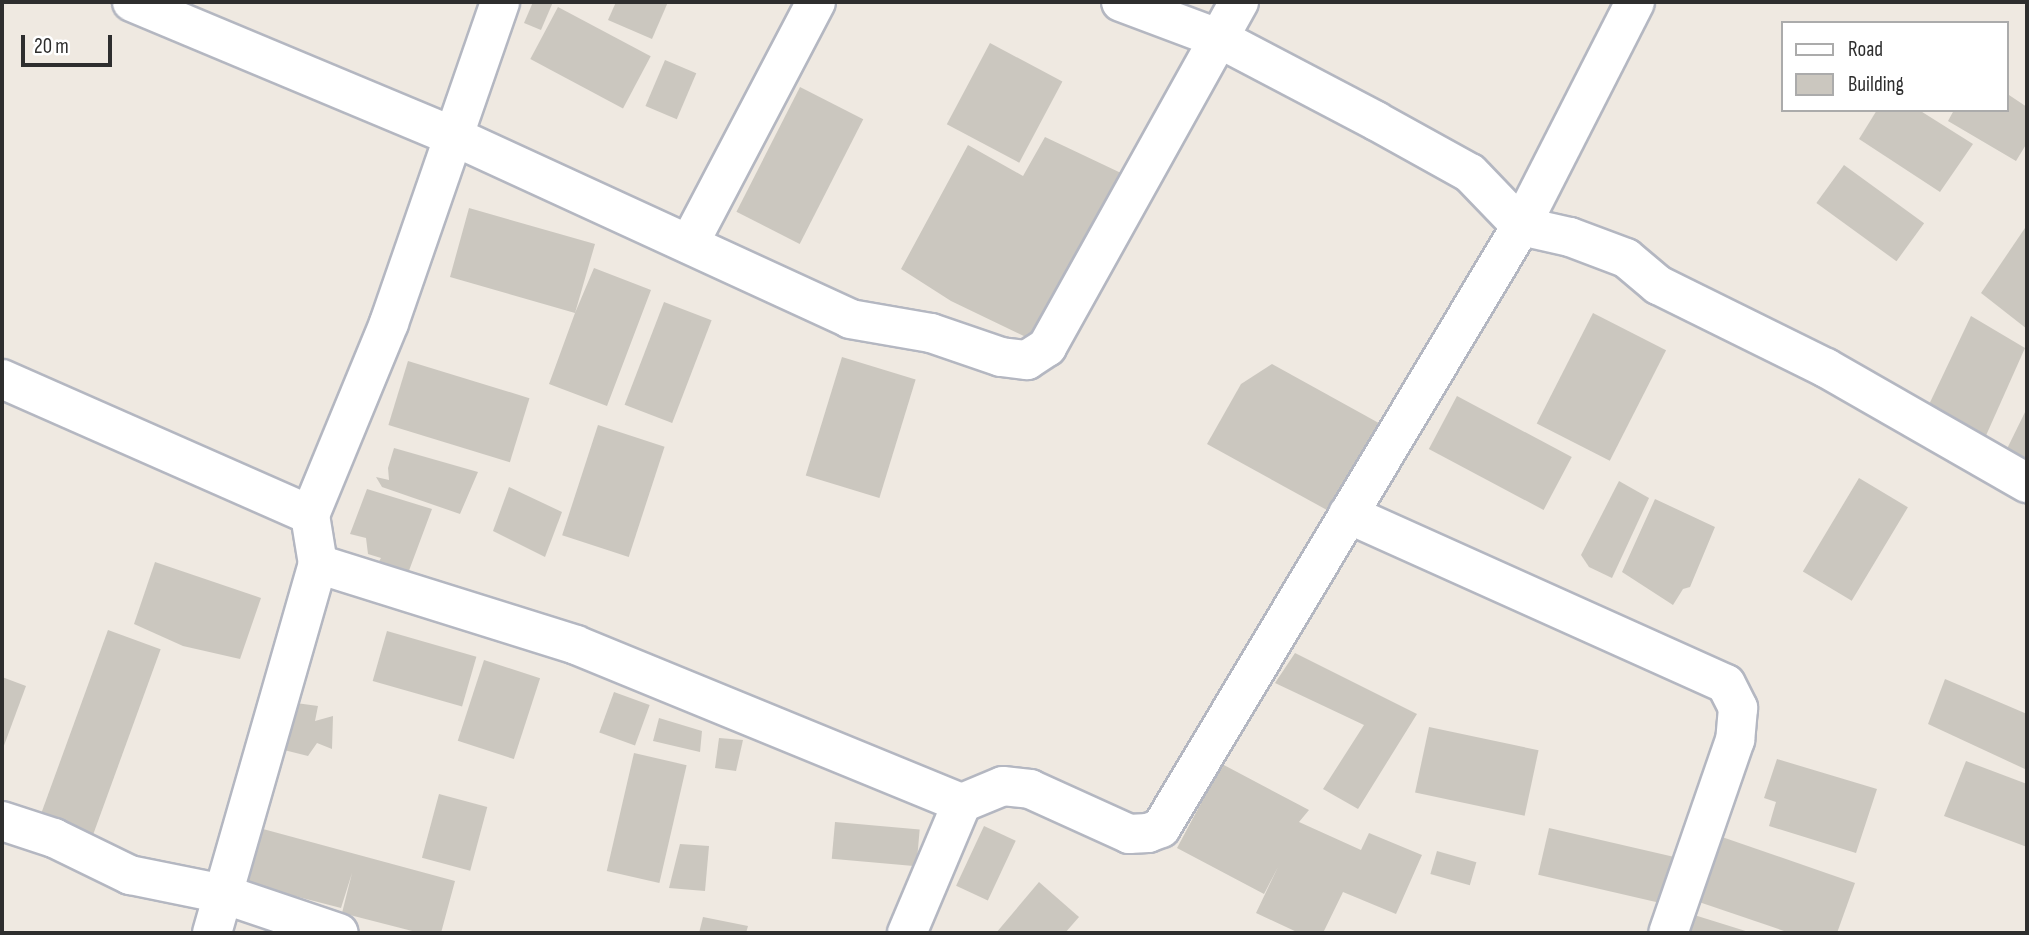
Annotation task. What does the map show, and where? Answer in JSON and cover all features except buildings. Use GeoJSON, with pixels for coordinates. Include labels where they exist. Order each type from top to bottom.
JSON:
{"type":"FeatureCollection","features":[{"type":"Feature","properties":{"kind":"street"},"geometry":{"type":"LineString","coordinates":[[132,2],[453,136],[850,319],[931,333],[1002,357],[1027,360],[1047,347],[1239,2]]}},
{"type":"Feature","properties":{"kind":"street"},"geometry":{"type":"LineString","coordinates":[[212,933],[318,564],[310,515],[389,323],[500,2]]}},
{"type":"Feature","properties":{"kind":"street"},"geometry":{"type":"LineString","coordinates":[[689,244],[816,2]]}},
{"type":"Feature","properties":{"kind":"street"},"geometry":{"type":"LineString","coordinates":[[1121,2],[1220,39],[1470,173],[1521,226],[1570,237],[1626,258],[1658,285],[1815,363],[2027,483]]}},
{"type":"Feature","properties":{"kind":"street"},"geometry":{"type":"LineString","coordinates":[[907,933],[962,803],[1003,786],[1030,789],[1129,834],[1148,833],[1161,828],[1521,226],[1634,2]]}},
{"type":"Feature","properties":{"kind":"street"},"geometry":{"type":"LineString","coordinates":[[2,379],[310,515]]}},
{"type":"Feature","properties":{"kind":"street"},"geometry":{"type":"LineString","coordinates":[[1348,514],[1726,684],[1738,708],[1735,740],[1668,933]]}},
{"type":"Feature","properties":{"kind":"street"},"geometry":{"type":"LineString","coordinates":[[318,564],[576,645],[962,803]]}},
{"type":"Feature","properties":{"kind":"street"},"geometry":{"type":"LineString","coordinates":[[2,821],[54,838],[130,875],[223,894],[340,933]]}}]}
